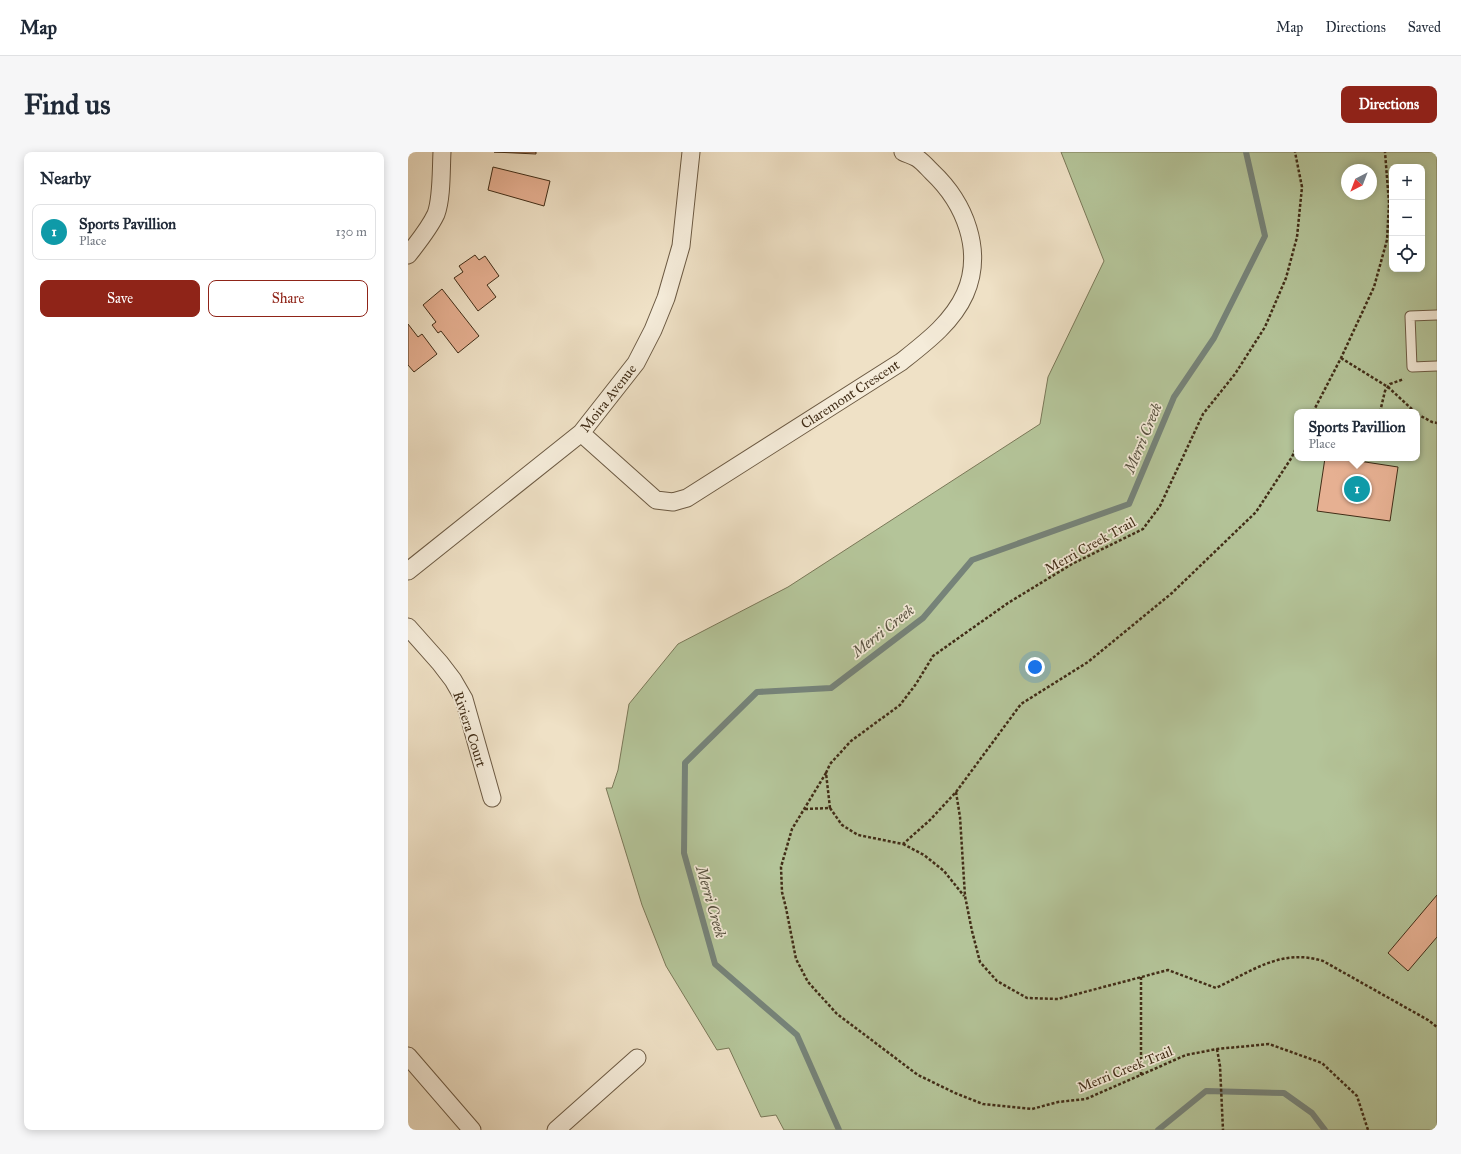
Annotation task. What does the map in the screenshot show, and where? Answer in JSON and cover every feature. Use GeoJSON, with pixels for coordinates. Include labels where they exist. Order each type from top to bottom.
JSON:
{"type":"FeatureCollection","features":[{"type":"Feature","properties":{"kind":"street"},"geometry":{"type":"LineString","coordinates":[[408,255],[422,237],[436,213],[440,189],[442,152]]}},
{"type":"Feature","properties":{"kind":"street","name":"Moira Avenue"},"geometry":{"type":"LineString","coordinates":[[408,570],[581,433],[636,363],[653,330],[666,298],[681,246],[691,152]]}},
{"type":"Feature","properties":{"kind":"street","name":"Claremont Crescent"},"geometry":{"type":"LineString","coordinates":[[581,433],[656,500],[673,502],[687,498],[901,362],[921,347],[952,316],[965,294],[971,274],[972,248],[967,224],[957,201],[938,177],[918,158],[903,152]]}},
{"type":"Feature","properties":{"kind":"street","name":"Riviera Court"},"geometry":{"type":"LineString","coordinates":[[408,627],[453,680],[464,699],[492,798]]}},
{"type":"Feature","properties":{"kind":"street"},"geometry":{"type":"LineString","coordinates":[[408,1056],[472,1130]]}},
{"type":"Feature","properties":{"kind":"street"},"geometry":{"type":"LineString","coordinates":[[556,1130],[638,1058]]}},
{"type":"Feature","properties":{"kind":"lane"},"geometry":{"type":"LineString","coordinates":[[1437,315],[1410,316],[1412,367],[1437,366]]}},
{"type":"Feature","properties":{"kind":"path","name":"Merri Creek Trail"},"geometry":{"type":"LineString","coordinates":[[1295,152],[1302,188],[1297,237],[1286,278],[1265,327],[1235,374],[1203,414],[1160,506],[1143,529],[1072,564],[1008,603],[933,656],[916,684],[900,705],[851,741],[830,764],[792,829],[781,867],[782,892],[796,959],[808,982],[837,1014],[867,1037],[918,1075],[955,1093],[983,1104],[1032,1109],[1058,1102],[1086,1099],[1186,1055],[1217,1049],[1269,1044],[1322,1064],[1357,1096],[1368,1130]]}},
{"type":"Feature","properties":{"kind":"path"},"geometry":{"type":"LineString","coordinates":[[1315,409],[1341,358],[1374,287],[1387,240],[1389,204],[1385,152]]}},
{"type":"Feature","properties":{"kind":"path"},"geometry":{"type":"LineString","coordinates":[[1341,358],[1388,387],[1412,409]]}},
{"type":"Feature","properties":{"kind":"path"},"geometry":{"type":"LineString","coordinates":[[1381,409],[1385,391],[1390,384],[1407,379]]}},
{"type":"Feature","properties":{"kind":"path"},"geometry":{"type":"LineString","coordinates":[[1420,415],[1437,423]]}},
{"type":"Feature","properties":{"kind":"path"},"geometry":{"type":"LineString","coordinates":[[903,844],[930,820],[956,792],[1021,704],[1088,662],[1172,593],[1256,512],[1294,453]]}},
{"type":"Feature","properties":{"kind":"path"},"geometry":{"type":"LineString","coordinates":[[826,773],[830,808],[842,826],[858,835],[903,844],[924,855],[944,871],[964,896]]}},
{"type":"Feature","properties":{"kind":"path"},"geometry":{"type":"LineString","coordinates":[[956,792],[960,817],[964,896],[980,962],[997,981],[1027,998],[1058,999],[1168,970],[1216,988],[1283,958],[1313,958],[1323,961],[1428,1020],[1437,1027]]}},
{"type":"Feature","properties":{"kind":"path"},"geometry":{"type":"LineString","coordinates":[[804,809],[830,808]]}},
{"type":"Feature","properties":{"kind":"path"},"geometry":{"type":"LineString","coordinates":[[1141,977],[1141,1075]]}},
{"type":"Feature","properties":{"kind":"path"},"geometry":{"type":"LineString","coordinates":[[1217,1049],[1220,1066],[1224,1125],[1223,1130]]}},
{"type":"Feature","properties":{"kind":"green space"},"geometry":{"type":"Polygon","coordinates":[[[1061,152],[1437,152],[1437,1130],[784,1130],[776,1115],[761,1117],[729,1048],[717,1050],[666,966],[642,905],[606,788],[612,788],[618,770],[629,704],[678,644],[788,587],[1040,424],[1048,377],[1104,261],[1061,152]]]}},
{"type":"Feature","properties":{"kind":"building"},"geometry":{"type":"Polygon","coordinates":[[[494,152],[536,152],[536,154],[494,152]]]}},
{"type":"Feature","properties":{"kind":"building"},"geometry":{"type":"Polygon","coordinates":[[[493,167],[550,181],[544,206],[488,190],[493,167]]]}},
{"type":"Feature","properties":{"kind":"building"},"geometry":{"type":"Polygon","coordinates":[[[475,255],[479,260],[485,256],[499,276],[487,285],[496,297],[478,311],[454,278],[463,272],[459,266],[475,255]]]}},
{"type":"Feature","properties":{"kind":"building"},"geometry":{"type":"Polygon","coordinates":[[[442,289],[479,336],[458,353],[441,331],[438,333],[432,325],[436,322],[423,305],[442,289]]]}},
{"type":"Feature","properties":{"kind":"building"},"geometry":{"type":"Polygon","coordinates":[[[408,324],[418,337],[422,334],[437,354],[414,372],[408,365],[408,324]]]}},
{"type":"Feature","properties":{"kind":"building"},"geometry":{"type":"Polygon","coordinates":[[[1325,461],[1359,461],[1398,467],[1390,521],[1317,511],[1325,461]]]}},
{"type":"Feature","properties":{"kind":"building"},"geometry":{"type":"Polygon","coordinates":[[[1437,895],[1437,937],[1408,971],[1388,953],[1437,895]]]}},
{"type":"Feature","properties":{"kind":"waterway","name":"Merri Creek"},"geometry":{"type":"LineString","coordinates":[[839,1130],[797,1035],[715,964],[684,853],[685,763],[757,692],[831,688],[923,618],[972,560],[1129,504],[1174,397],[1214,338],[1265,236],[1246,152]]}},
{"type":"Feature","properties":{"kind":"waterway","name":"Merri Creek"},"geometry":{"type":"LineString","coordinates":[[1158,1130],[1206,1091],[1284,1093],[1312,1113],[1325,1130]]}},
{"type":"Feature","properties":{"kind":"place","name":"Sports Pavillion"},"geometry":{"type":"Point","coordinates":[1357,489]}}]}
